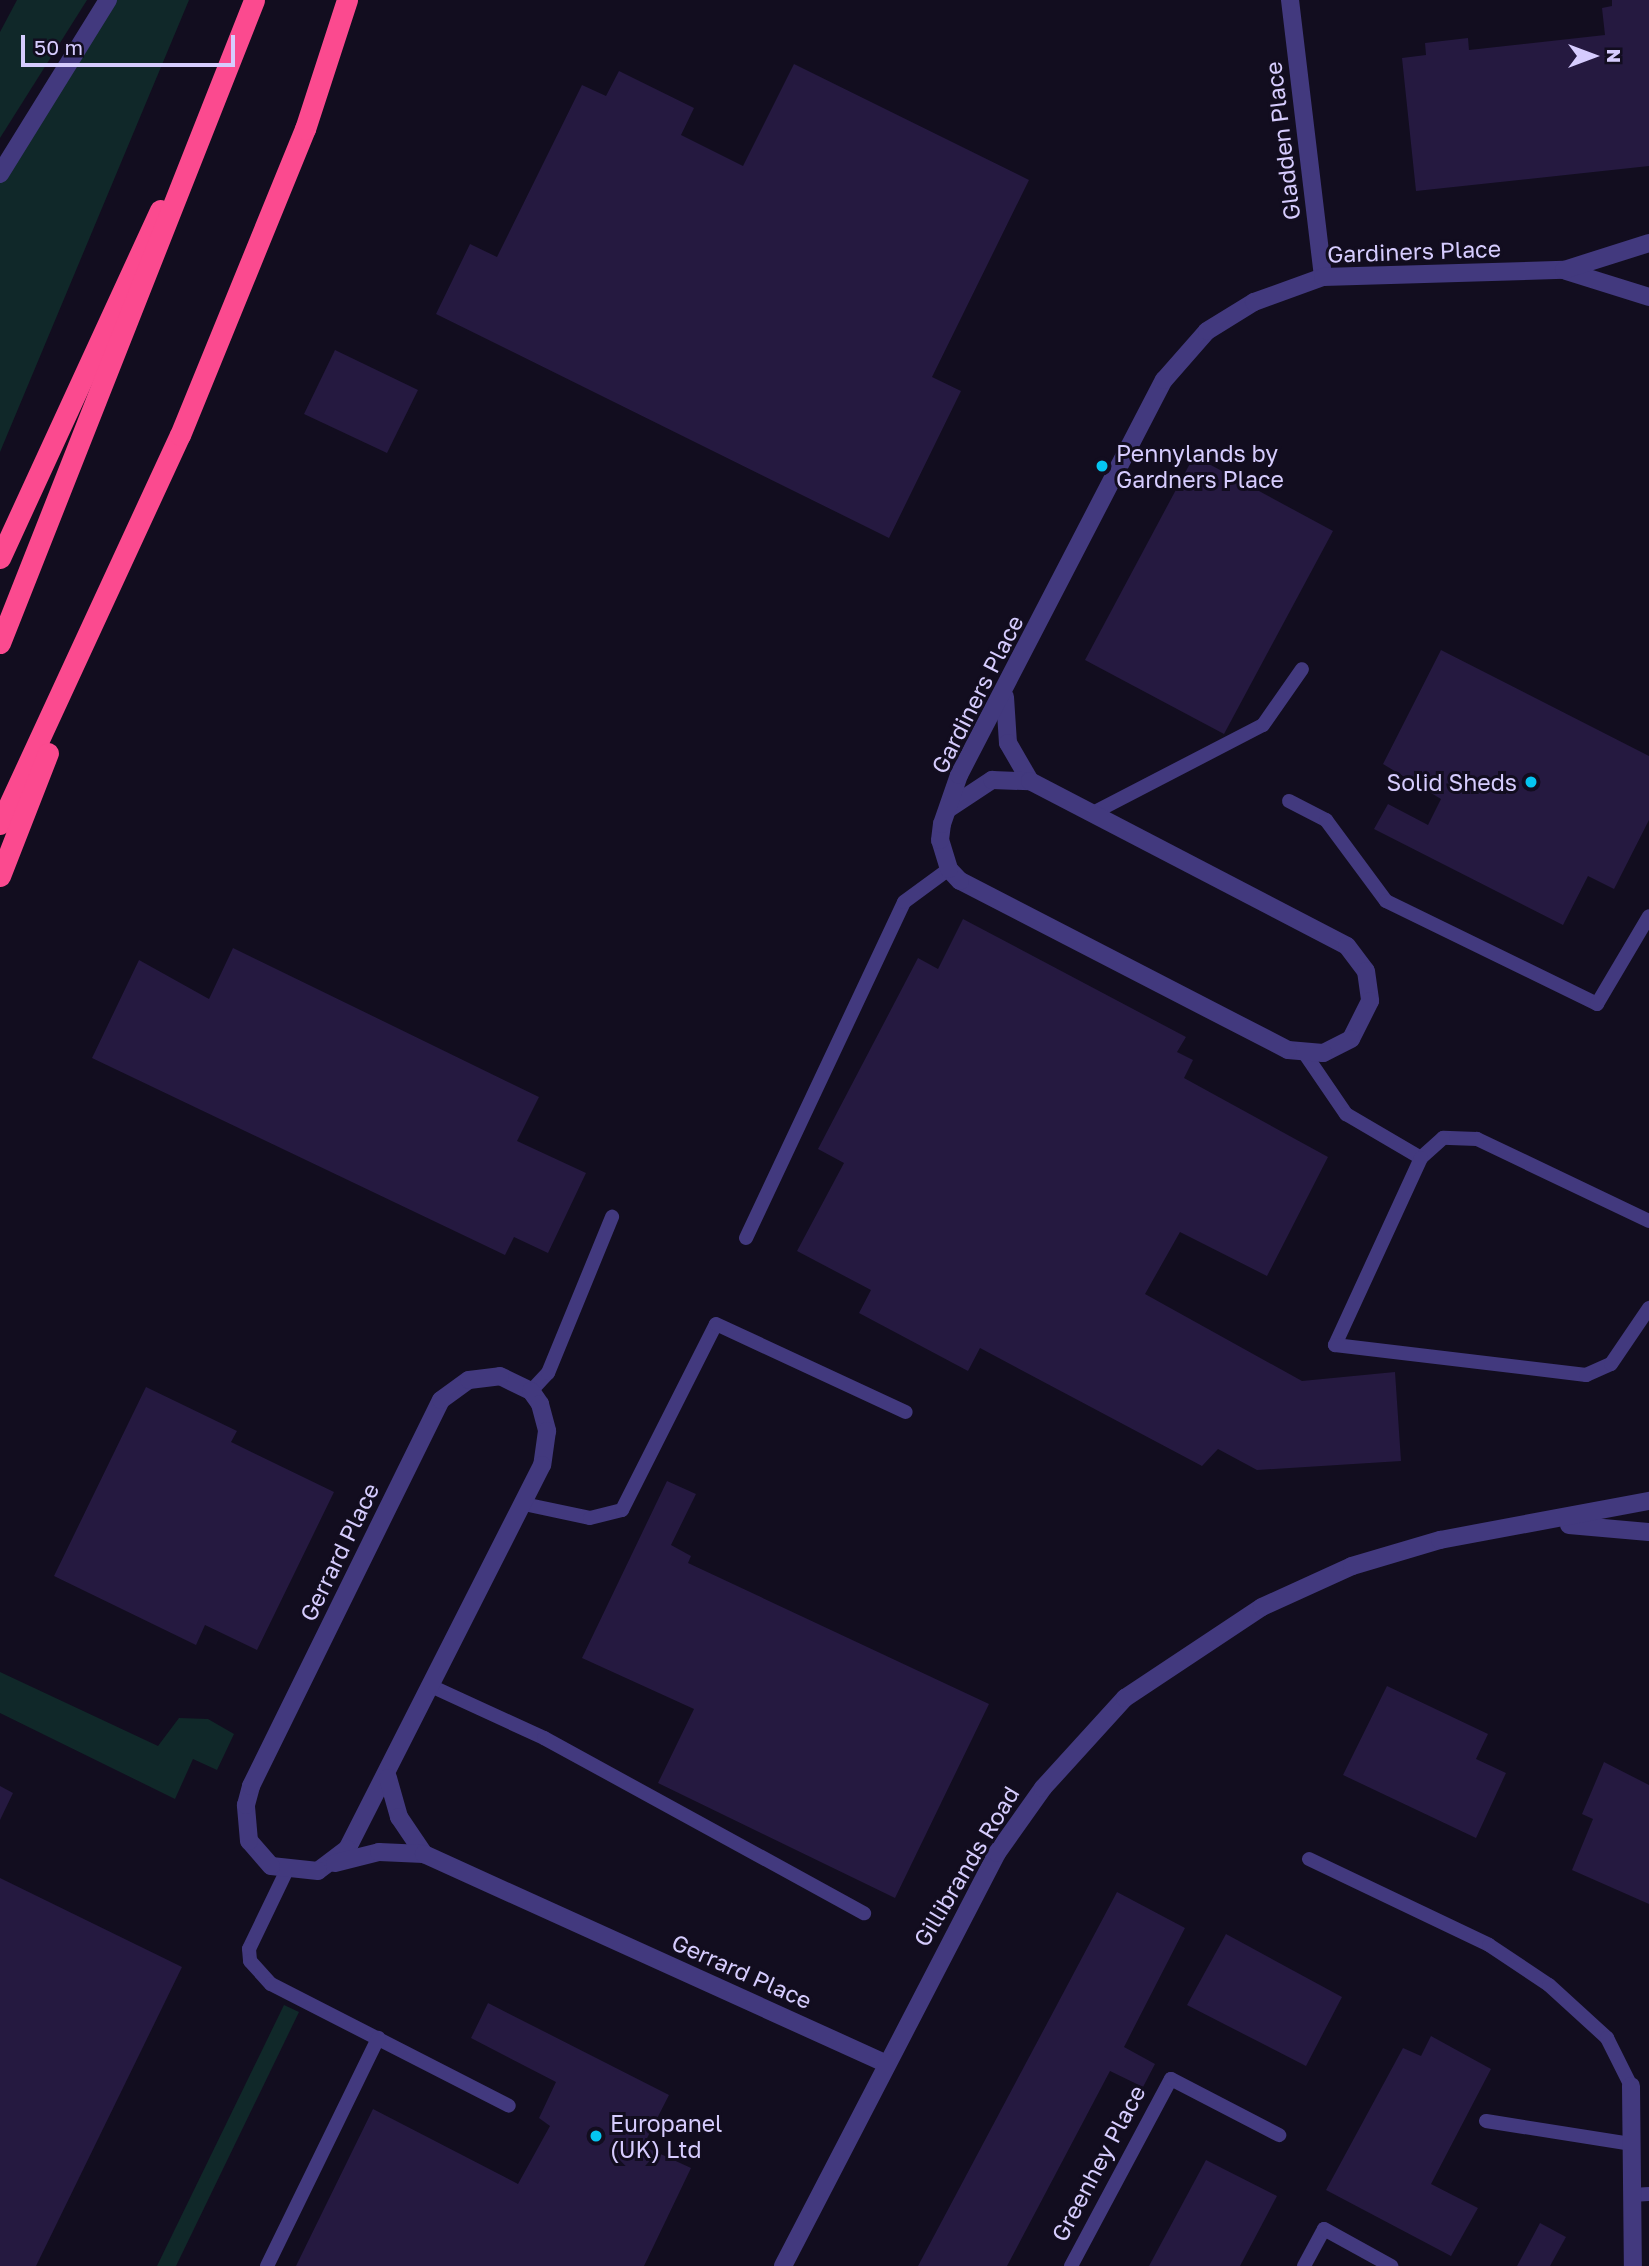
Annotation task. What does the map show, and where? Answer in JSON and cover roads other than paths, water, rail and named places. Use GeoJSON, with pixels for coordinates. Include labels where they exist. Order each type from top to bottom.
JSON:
{"type":"FeatureCollection","features":[{"type":"Feature","properties":{"kind":"highway"},"geometry":{"type":"LineString","coordinates":[[0,876],[114,581],[305,129],[347,0]]}},
{"type":"Feature","properties":{"kind":"highway"},"geometry":{"type":"LineString","coordinates":[[0,558],[252,7]]}},
{"type":"Feature","properties":{"kind":"highway"},"geometry":{"type":"LineString","coordinates":[[0,643],[252,7]]}},
{"type":"Feature","properties":{"kind":"highway"},"geometry":{"type":"LineString","coordinates":[[0,824],[114,581]]}},
{"type":"Feature","properties":{"kind":"street"},"geometry":{"type":"LineString","coordinates":[[0,174],[108,0]]}},
{"type":"Feature","properties":{"kind":"street","name":"Gladden Place"},"geometry":{"type":"LineString","coordinates":[[1290,0],[1323,277]]}},
{"type":"Feature","properties":{"kind":"street","name":"Gardiners Place"},"geometry":{"type":"LineString","coordinates":[[949,869],[940,840],[959,775],[1005,694],[1164,380],[1207,331],[1254,302],[1323,277],[1564,270],[1649,243]]}},
{"type":"Feature","properties":{"kind":"street","name":"Gardiners Place"},"geometry":{"type":"LineString","coordinates":[[1564,270],[1649,297]]}},
{"type":"Feature","properties":{"kind":"street"},"geometry":{"type":"LineString","coordinates":[[1005,694],[1008,743],[1030,781]]}},
{"type":"Feature","properties":{"kind":"street"},"geometry":{"type":"LineString","coordinates":[[948,809],[992,780],[1030,781],[1236,884],[1358,957],[1370,1001],[1361,1028],[1338,1048],[1305,1054],[975,891],[949,869]]}},
{"type":"Feature","properties":{"kind":"street","name":"Gerrard Place"},"geometry":{"type":"LineString","coordinates":[[531,1391],[515,1381],[484,1376],[441,1400],[251,1786],[246,1805],[249,1841],[286,1872],[379,1852],[424,1854],[887,2064]]}},
{"type":"Feature","properties":{"kind":"street"},"geometry":{"type":"LineString","coordinates":[[335,1863],[388,1778],[524,1504],[547,1446],[545,1416],[531,1391]]}},
{"type":"Feature","properties":{"kind":"street","name":"Gillibrands Road"},"geometry":{"type":"LineString","coordinates":[[783,2266],[997,1853],[1043,1788],[1125,1698],[1262,1607],[1352,1566],[1440,1540],[1544,1523],[1649,1501]]}},
{"type":"Feature","properties":{"kind":"street","name":"Gillibrands Road"},"geometry":{"type":"LineString","coordinates":[[1544,1523],[1649,1532]]}},
{"type":"Feature","properties":{"kind":"street"},"geometry":{"type":"LineString","coordinates":[[388,1778],[399,1818],[424,1854]]}},
{"type":"Feature","properties":{"kind":"street"},"geometry":{"type":"LineString","coordinates":[[1631,2086],[1632,2144],[1641,2194],[1633,2266]]}},
{"type":"Feature","properties":{"kind":"lane"},"geometry":{"type":"LineString","coordinates":[[1093,813],[1263,726],[1302,669]]}},
{"type":"Feature","properties":{"kind":"lane"},"geometry":{"type":"LineString","coordinates":[[1289,801],[1326,820],[1386,901],[1597,1004],[1649,916]]}},
{"type":"Feature","properties":{"kind":"lane"},"geometry":{"type":"LineString","coordinates":[[746,1238],[904,902],[949,869]]}},
{"type":"Feature","properties":{"kind":"lane"},"geometry":{"type":"LineString","coordinates":[[1305,1054],[1346,1114],[1420,1158]]}},
{"type":"Feature","properties":{"kind":"lane"},"geometry":{"type":"LineString","coordinates":[[1649,1221],[1477,1139],[1443,1138],[1420,1158],[1335,1345],[1586,1375],[1611,1364],[1649,1308]]}},
{"type":"Feature","properties":{"kind":"lane"},"geometry":{"type":"LineString","coordinates":[[531,1391],[548,1373],[612,1217]]}},
{"type":"Feature","properties":{"kind":"lane"},"geometry":{"type":"LineString","coordinates":[[524,1504],[590,1518],[622,1510],[716,1324],[906,1412]]}},
{"type":"Feature","properties":{"kind":"lane"},"geometry":{"type":"LineString","coordinates":[[433,1687],[544,1738],[864,1913]]}},
{"type":"Feature","properties":{"kind":"lane"},"geometry":{"type":"LineString","coordinates":[[1309,1859],[1489,1945],[1549,1985],[1607,2038],[1631,2086]]}},
{"type":"Feature","properties":{"kind":"lane"},"geometry":{"type":"LineString","coordinates":[[286,1872],[249,1949],[250,1961],[271,1983],[509,2106]]}},
{"type":"Feature","properties":{"kind":"lane"},"geometry":{"type":"LineString","coordinates":[[267,2266],[378,2038]]}},
{"type":"Feature","properties":{"kind":"lane","name":"Greenhey Place"},"geometry":{"type":"LineString","coordinates":[[1071,2266],[1171,2079],[1279,2135]]}},
{"type":"Feature","properties":{"kind":"lane"},"geometry":{"type":"LineString","coordinates":[[1486,2121],[1632,2144]]}},
{"type":"Feature","properties":{"kind":"lane"},"geometry":{"type":"LineString","coordinates":[[1304,2266],[1324,2229],[1391,2266]]}},
{"type":"Feature","properties":{"kind":"place","name":"Pennylands by Gardners Place"},"geometry":{"type":"Point","coordinates":[1102,466]}},
{"type":"Feature","properties":{"kind":"place","name":"Solid Sheds"},"geometry":{"type":"Point","coordinates":[1531,782]}},
{"type":"Feature","properties":{"kind":"place","name":"Europanel (UK) Ltd"},"geometry":{"type":"Point","coordinates":[596,2136]}}]}
